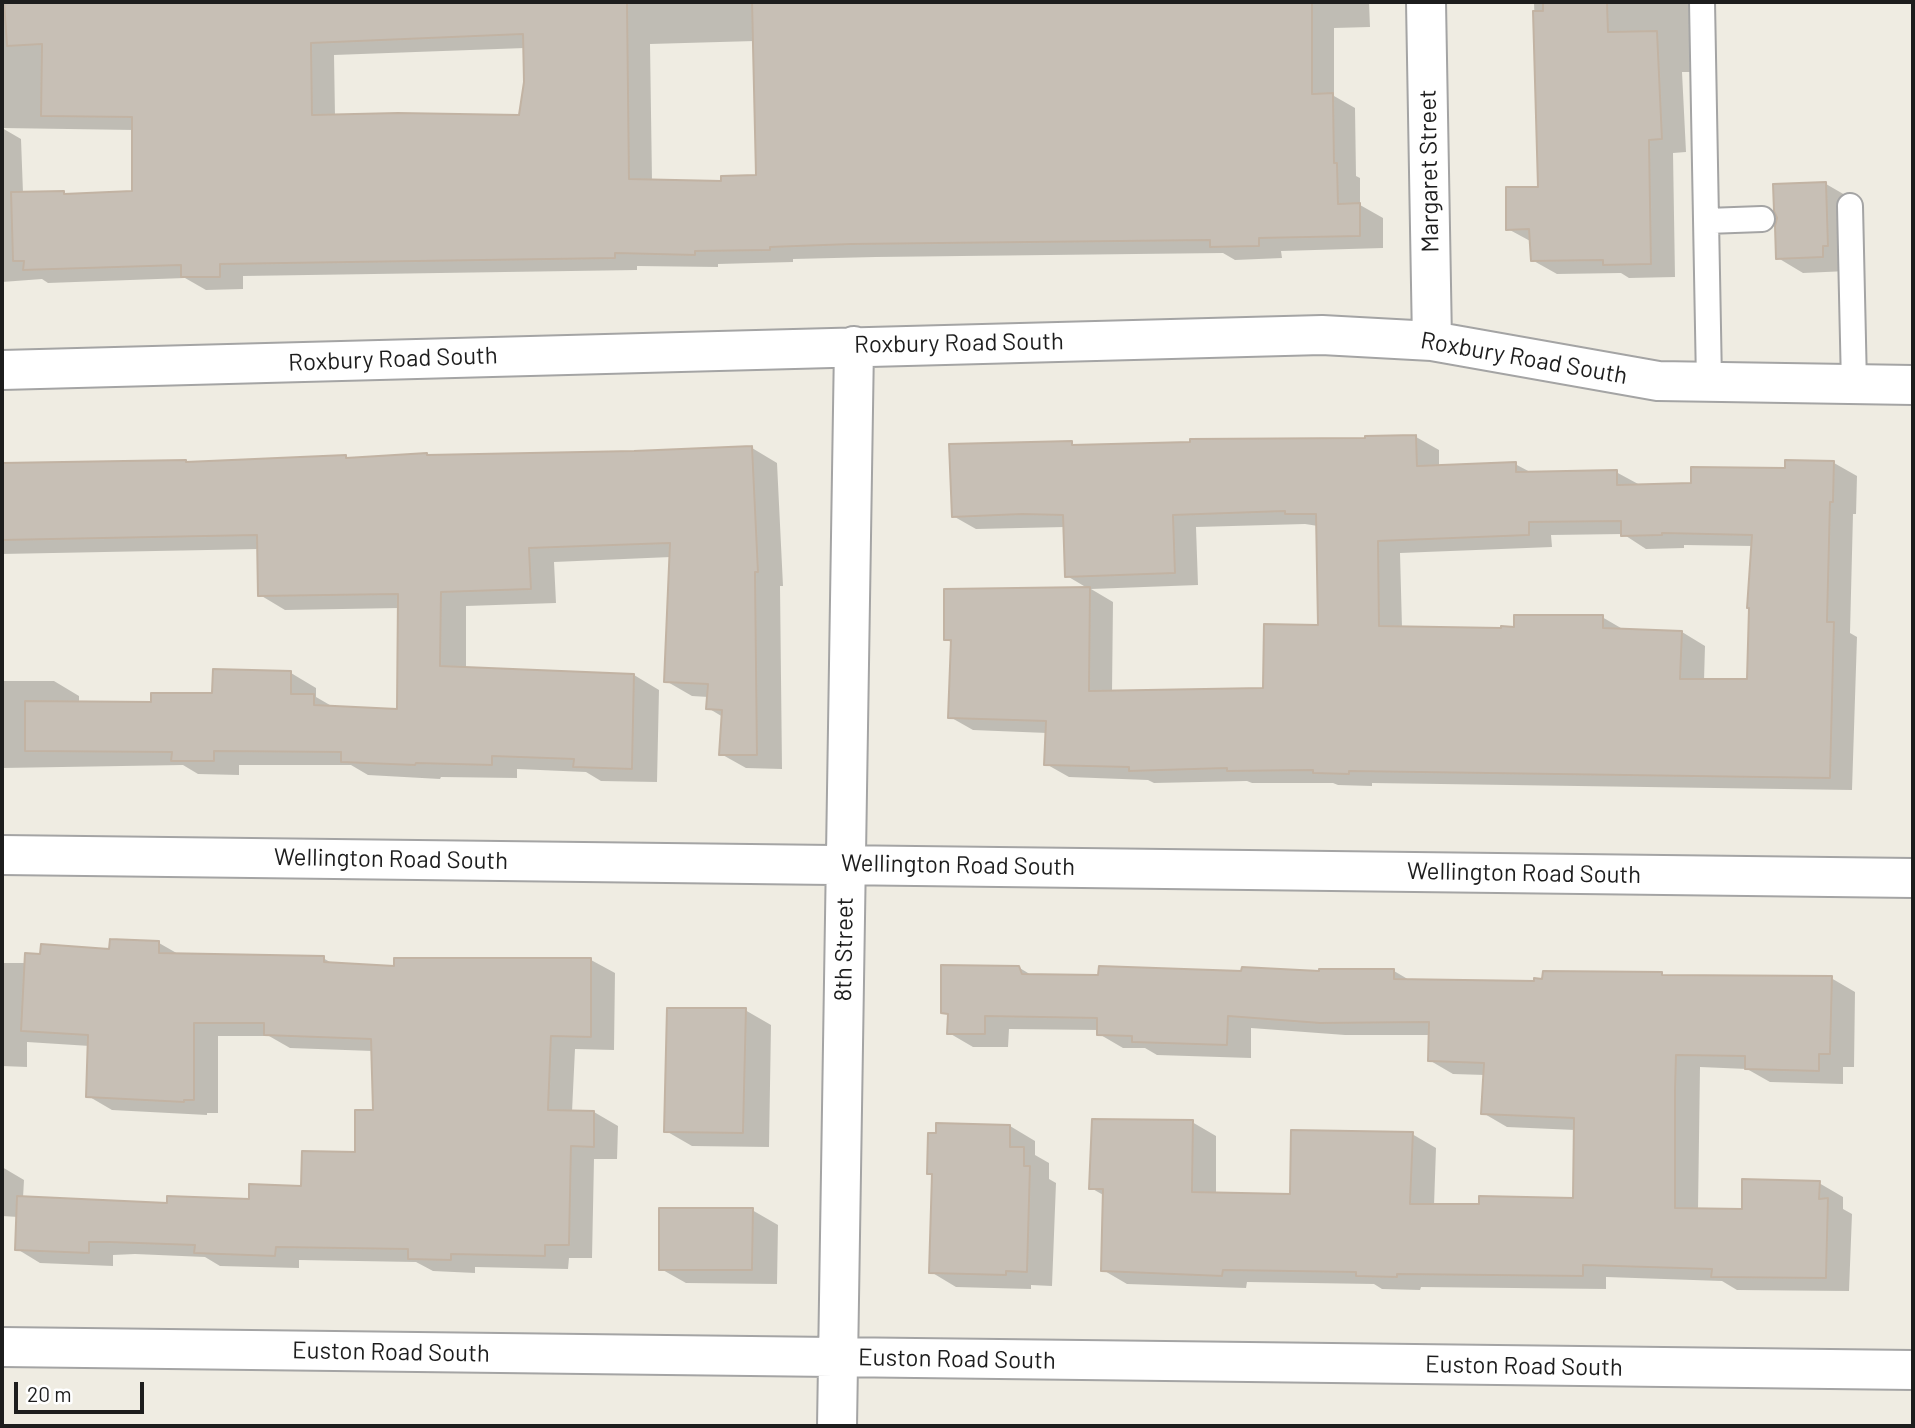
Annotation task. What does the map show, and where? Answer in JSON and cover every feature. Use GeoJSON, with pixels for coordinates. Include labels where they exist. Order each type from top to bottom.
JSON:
{"type":"FeatureCollection","features":[{"type":"Feature","properties":{"kind":"street","name":"Margaret Street"},"geometry":{"type":"LineString","coordinates":[[1426,2],[1432,341]]}},
{"type":"Feature","properties":{"kind":"street","name":"Roxbury Road South"},"geometry":{"type":"LineString","coordinates":[[2,370],[1322,335],[1432,341],[1658,382],[1913,385]]}},
{"type":"Feature","properties":{"kind":"street","name":"8th Street"},"geometry":{"type":"LineString","coordinates":[[837,1426],[854,346]]}},
{"type":"Feature","properties":{"kind":"street","name":"Wellington Road South"},"geometry":{"type":"LineString","coordinates":[[2,855],[1913,878]]}},
{"type":"Feature","properties":{"kind":"street","name":"Euston Road South"},"geometry":{"type":"LineString","coordinates":[[2,1347],[1913,1370]]}},
{"type":"Feature","properties":{"kind":"lane"},"geometry":{"type":"LineString","coordinates":[[1702,2],[1709,382]]}},
{"type":"Feature","properties":{"kind":"lane"},"geometry":{"type":"LineString","coordinates":[[1850,205],[1854,385]]}},
{"type":"Feature","properties":{"kind":"lane"},"geometry":{"type":"LineString","coordinates":[[1707,220],[1762,219]]}},
{"type":"Feature","properties":{"kind":"building"},"geometry":{"type":"Polygon","coordinates":[[[4,2],[627,2],[629,179],[721,181],[721,176],[756,175],[752,2],[1312,2],[1312,94],[1333,93],[1334,163],[1337,163],[1338,204],[1360,203],[1360,236],[1259,238],[1259,246],[1210,247],[1210,240],[852,244],[770,247],[770,250],[695,251],[695,255],[615,253],[615,258],[220,264],[220,277],[181,277],[181,265],[23,270],[24,261],[13,261],[11,192],[64,191],[64,194],[132,191],[132,117],[41,116],[42,44],[7,46],[4,2]],[[523,34],[311,43],[312,115],[519,115],[524,82],[523,34]]]}},
{"type":"Feature","properties":{"kind":"building"},"geometry":{"type":"Polygon","coordinates":[[[1543,2],[1607,2],[1608,32],[1657,31],[1662,139],[1649,140],[1651,264],[1603,265],[1603,260],[1531,261],[1529,229],[1506,230],[1506,187],[1538,187],[1533,11],[1543,11],[1543,2]]]}},
{"type":"Feature","properties":{"kind":"building"},"geometry":{"type":"Polygon","coordinates":[[[1826,182],[1828,246],[1823,246],[1823,257],[1776,259],[1777,218],[1774,211],[1773,184],[1826,182]]]}},
{"type":"Feature","properties":{"kind":"building"},"geometry":{"type":"Polygon","coordinates":[[[1416,435],[1417,466],[1516,462],[1516,472],[1617,470],[1617,485],[1691,483],[1691,467],[1785,468],[1785,460],[1834,461],[1833,502],[1830,502],[1827,622],[1834,622],[1830,778],[1349,771],[1349,774],[1313,773],[1313,770],[1227,771],[1227,768],[1129,771],[1129,767],[1044,765],[1046,721],[948,718],[951,640],[944,640],[944,589],[1090,587],[1089,691],[1263,688],[1264,624],[1318,625],[1316,514],[1285,514],[1285,511],[1173,515],[1175,573],[1065,577],[1063,515],[952,517],[949,444],[1072,441],[1072,445],[1190,442],[1190,439],[1416,435]],[[1621,521],[1529,522],[1529,535],[1378,541],[1379,626],[1501,628],[1514,627],[1514,615],[1603,615],[1603,628],[1682,631],[1680,679],[1747,679],[1747,608],[1752,535],[1662,533],[1621,536],[1621,521]]]}},
{"type":"Feature","properties":{"kind":"building"},"geometry":{"type":"Polygon","coordinates":[[[752,446],[758,572],[755,572],[757,755],[719,755],[722,710],[706,709],[708,684],[664,682],[670,543],[529,548],[531,589],[441,592],[440,666],[634,674],[632,769],[573,767],[574,759],[492,756],[492,765],[415,765],[341,762],[341,752],[214,751],[214,761],[171,761],[172,752],[25,751],[25,701],[151,702],[151,693],[212,693],[213,669],[291,671],[291,694],[314,694],[314,705],[397,709],[398,594],[258,596],[257,535],[2,540],[2,463],[186,462],[346,455],[346,458],[427,453],[634,451],[752,446]]]}},
{"type":"Feature","properties":{"kind":"building"},"geometry":{"type":"Polygon","coordinates":[[[110,939],[159,941],[159,953],[324,956],[324,962],[394,966],[394,958],[591,958],[591,1037],[551,1036],[548,1110],[594,1111],[594,1147],[571,1146],[569,1245],[545,1245],[545,1256],[451,1254],[451,1260],[408,1259],[408,1249],[276,1247],[275,1256],[194,1253],[195,1245],[109,1242],[89,1242],[89,1253],[15,1250],[17,1196],[167,1203],[167,1196],[249,1199],[249,1184],[301,1186],[302,1151],[355,1152],[355,1110],[373,1110],[371,1039],[264,1035],[264,1023],[194,1023],[194,1100],[184,1102],[86,1097],[88,1035],[21,1031],[25,953],[40,954],[41,944],[109,949],[110,939]]]}},
{"type":"Feature","properties":{"kind":"building"},"geometry":{"type":"Polygon","coordinates":[[[941,965],[1019,966],[1022,974],[1098,975],[1099,966],[1241,971],[1242,967],[1319,971],[1394,969],[1394,979],[1534,981],[1534,978],[1542,979],[1543,971],[1832,976],[1830,1054],[1819,1054],[1819,1071],[1745,1069],[1745,1056],[1676,1055],[1675,1091],[1675,1208],[1742,1209],[1742,1179],[1820,1181],[1819,1199],[1828,1198],[1826,1278],[1711,1277],[1712,1269],[1583,1265],[1583,1276],[1397,1274],[1397,1277],[1356,1276],[1356,1272],[1223,1270],[1222,1276],[1101,1271],[1103,1189],[1089,1189],[1092,1119],[1193,1120],[1192,1192],[1290,1194],[1291,1130],[1413,1132],[1410,1204],[1479,1204],[1479,1196],[1573,1198],[1574,1118],[1481,1114],[1484,1063],[1428,1061],[1429,1022],[1320,1023],[1228,1016],[1227,1045],[1132,1042],[1132,1036],[1097,1035],[1097,1018],[985,1016],[985,1034],[947,1034],[948,1014],[941,1013],[941,965]]]}},
{"type":"Feature","properties":{"kind":"building"},"geometry":{"type":"Polygon","coordinates":[[[667,1008],[746,1008],[743,1133],[664,1132],[667,1008]]]}},
{"type":"Feature","properties":{"kind":"building"},"geometry":{"type":"Polygon","coordinates":[[[936,1123],[1010,1125],[1010,1147],[1024,1147],[1024,1166],[1030,1166],[1027,1272],[1006,1271],[1006,1275],[929,1273],[932,1174],[927,1174],[928,1133],[936,1133],[936,1123]]]}},
{"type":"Feature","properties":{"kind":"building"},"geometry":{"type":"Polygon","coordinates":[[[659,1208],[753,1208],[752,1270],[659,1270],[659,1208]]]}}]}
